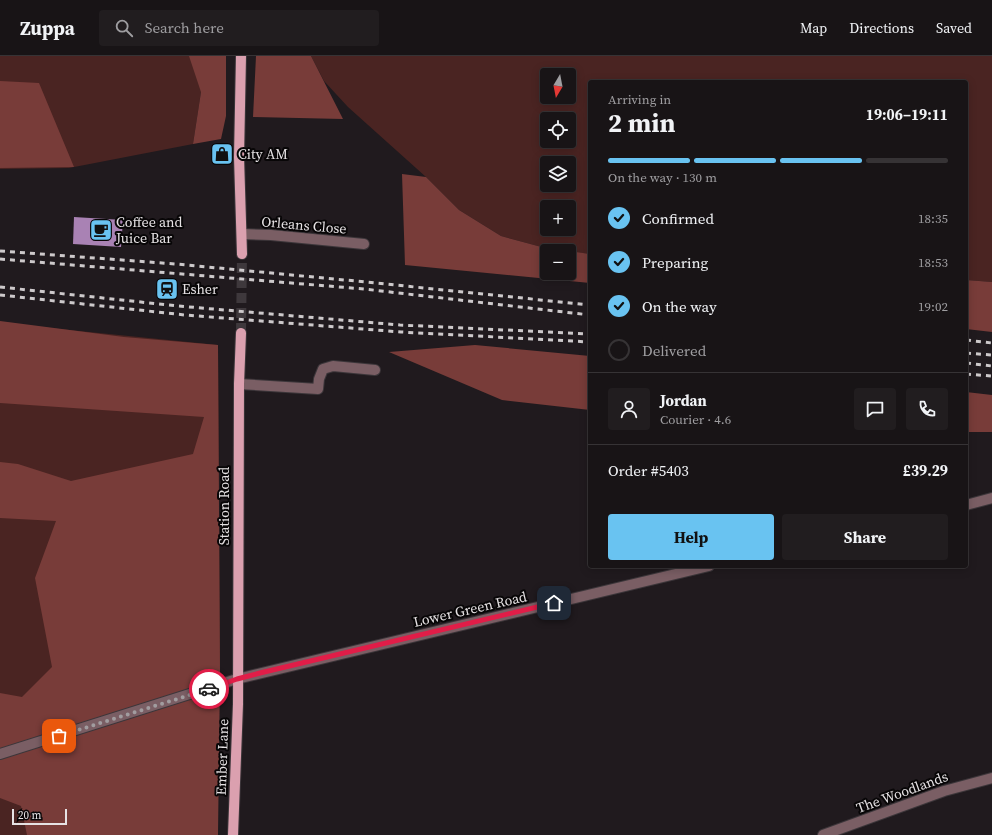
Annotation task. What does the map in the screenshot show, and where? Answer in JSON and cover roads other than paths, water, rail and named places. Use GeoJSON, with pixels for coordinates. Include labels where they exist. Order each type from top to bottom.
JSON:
{"type":"FeatureCollection","features":[{"type":"Feature","properties":{"kind":"main road"},"geometry":{"type":"LineString","coordinates":[[241,56],[240,157],[242,254]]}},
{"type":"Feature","properties":{"kind":"main road","name":"Station Road"},"geometry":{"type":"LineString","coordinates":[[237,679],[239,384],[241,333]]}},
{"type":"Feature","properties":{"kind":"main road","name":"Ember Lane"},"geometry":{"type":"LineString","coordinates":[[233,835],[238,704],[237,679]]}},
{"type":"Feature","properties":{"kind":"street","name":"Orleans Close"},"geometry":{"type":"LineString","coordinates":[[242,234],[271,234],[364,244]]}},
{"type":"Feature","properties":{"kind":"street"},"geometry":{"type":"LineString","coordinates":[[239,384],[318,389],[319,379],[323,369],[333,366],[376,370]]}},
{"type":"Feature","properties":{"kind":"street"},"geometry":{"type":"LineString","coordinates":[[968,504],[992,498]]}},
{"type":"Feature","properties":{"kind":"street","name":"Lower Green Road"},"geometry":{"type":"LineString","coordinates":[[0,754],[237,679],[701,568]]}},
{"type":"Feature","properties":{"kind":"street","name":"The Woodlands"},"geometry":{"type":"LineString","coordinates":[[823,835],[944,790],[992,778]]}},
{"type":"Feature","properties":{"kind":"tunnel"},"geometry":{"type":"LineString","coordinates":[[241,333],[242,254]]}},
{"type":"Feature","properties":{"kind":"railway"},"geometry":{"type":"LineString","coordinates":[[0,251],[176,264],[588,305]]}},
{"type":"Feature","properties":{"kind":"railway"},"geometry":{"type":"LineString","coordinates":[[0,259],[364,289],[588,315]]}},
{"type":"Feature","properties":{"kind":"railway"},"geometry":{"type":"LineString","coordinates":[[0,287],[178,306],[400,325],[588,334]]}},
{"type":"Feature","properties":{"kind":"railway"},"geometry":{"type":"LineString","coordinates":[[0,295],[185,315],[401,332],[588,342]]}},
{"type":"Feature","properties":{"kind":"railway"},"geometry":{"type":"LineString","coordinates":[[968,340],[992,343]]}},
{"type":"Feature","properties":{"kind":"railway"},"geometry":{"type":"LineString","coordinates":[[968,353],[992,355]]}},
{"type":"Feature","properties":{"kind":"railway"},"geometry":{"type":"LineString","coordinates":[[968,363],[992,366]]}},
{"type":"Feature","properties":{"kind":"railway"},"geometry":{"type":"LineString","coordinates":[[968,374],[992,376]]}},
{"type":"Feature","properties":{"kind":"place","name":"City AM"},"geometry":{"type":"Point","coordinates":[222,154]}},
{"type":"Feature","properties":{"kind":"place","name":"Coffee and Juice Bar"},"geometry":{"type":"Point","coordinates":[101,230]}},
{"type":"Feature","properties":{"kind":"place","name":"Esher"},"geometry":{"type":"Point","coordinates":[167,289]}}]}
